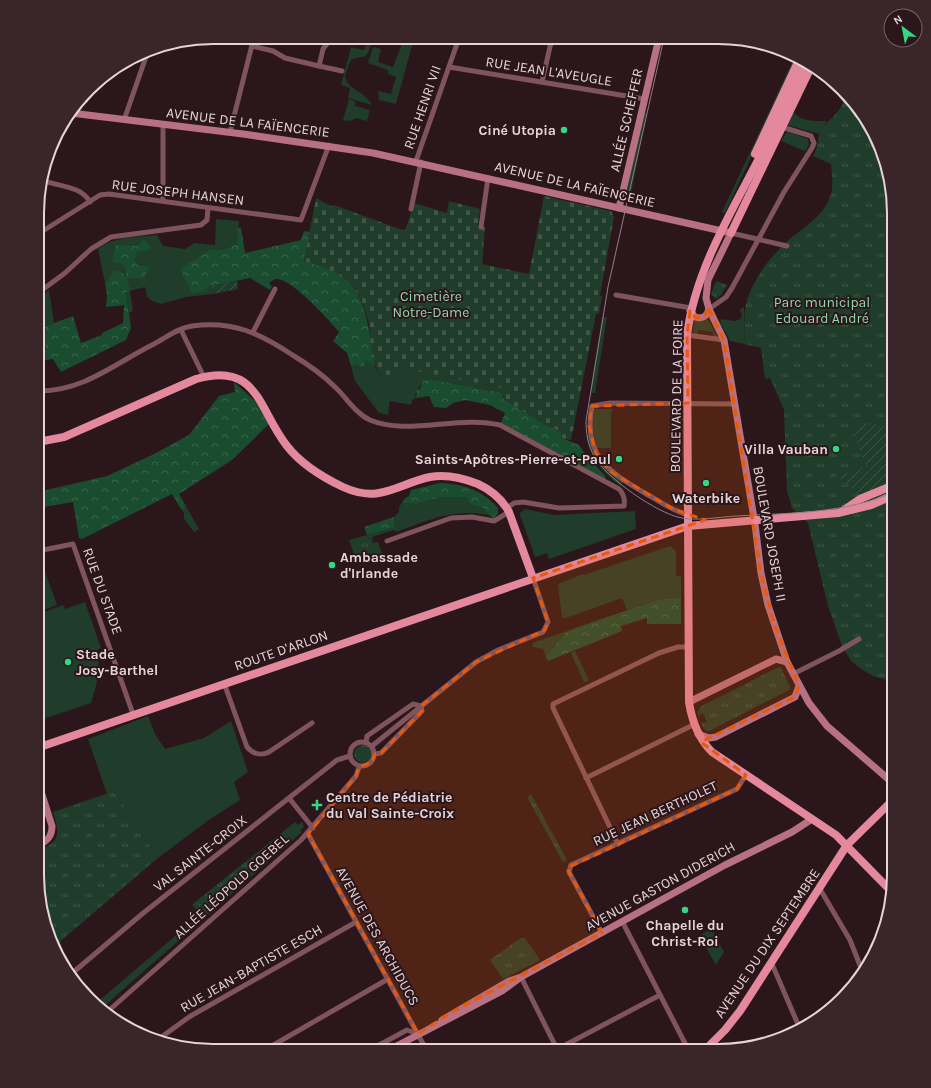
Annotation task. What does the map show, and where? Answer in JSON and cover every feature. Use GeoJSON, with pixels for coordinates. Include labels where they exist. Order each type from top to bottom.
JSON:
{"type":"FeatureCollection","features":[{"type":"Feature","properties":{"kind":"main road","name":"ALLÉE SCHEFFER"},"geometry":{"type":"LineString","coordinates":[[619,208],[658,44]]}},
{"type":"Feature","properties":{"kind":"main road","name":"BOULEVARD DE LA FOIRE"},"geometry":{"type":"LineString","coordinates":[[726,232],[749,167],[797,64]]}},
{"type":"Feature","properties":{"kind":"main road","name":"BOULEVARD DE LA FOIRE"},"geometry":{"type":"LineString","coordinates":[[736,202],[770,138],[803,67]]}},
{"type":"Feature","properties":{"kind":"main road","name":"BOULEVARD DE LA FOIRE"},"geometry":{"type":"LineString","coordinates":[[809,71],[743,208],[726,232],[698,285],[691,308],[687,335],[684,403],[689,504],[689,702],[693,724],[698,734],[712,752],[812,819],[847,845],[887,887]]}},
{"type":"Feature","properties":{"kind":"main road","name":"AVENUE DE LA FAÏENCERIE"},"geometry":{"type":"LineString","coordinates":[[76,114],[329,145],[418,162],[726,232]]}},
{"type":"Feature","properties":{"kind":"main road","name":"BOULEVARD DE LA FOIRE"},"geometry":{"type":"LineString","coordinates":[[743,208],[770,138]]}},
{"type":"Feature","properties":{"kind":"main road","name":"BOULEVARD JOSEPH II"},"geometry":{"type":"LineString","coordinates":[[726,232],[708,280],[706,289],[708,308],[724,340],[755,521],[762,579],[774,623],[793,674],[808,703],[827,726],[887,778]]}},
{"type":"Feature","properties":{"kind":"main road"},"geometry":{"type":"LineString","coordinates":[[698,302],[708,308],[705,316],[702,318],[695,317],[691,308],[698,302]]}},
{"type":"Feature","properties":{"kind":"main road"},"geometry":{"type":"LineString","coordinates":[[44,441],[64,437],[196,379],[223,375],[236,378],[249,386],[261,400],[282,438],[295,455],[308,466],[331,481],[358,492],[373,494],[389,492],[420,480],[440,476],[461,478],[491,491],[508,510],[533,578]]}},
{"type":"Feature","properties":{"kind":"main road"},"geometry":{"type":"LineString","coordinates":[[838,513],[860,499],[887,488]]}},
{"type":"Feature","properties":{"kind":"main road","name":"ROUTE D'ARLON"},"geometry":{"type":"LineString","coordinates":[[44,746],[688,526],[838,513],[871,505],[887,498]]}},
{"type":"Feature","properties":{"kind":"main road"},"geometry":{"type":"LineString","coordinates":[[689,702],[776,659],[788,662]]}},
{"type":"Feature","properties":{"kind":"main road"},"geometry":{"type":"LineString","coordinates":[[698,734],[709,738],[716,737],[795,697],[799,686]]}},
{"type":"Feature","properties":{"kind":"main road"},"geometry":{"type":"LineString","coordinates":[[44,801],[52,826],[52,833],[48,839],[44,841]]}},
{"type":"Feature","properties":{"kind":"main road","name":"AVENUE DU DIX SEPTEMBRE"},"geometry":{"type":"LineString","coordinates":[[711,1044],[725,1030],[740,1011],[772,964],[847,845],[887,807]]}},
{"type":"Feature","properties":{"kind":"main road","name":"AVENUE GASTON DIDERICH"},"geometry":{"type":"LineString","coordinates":[[400,1044],[437,1024],[454,1018],[622,921],[725,865],[792,832],[812,819]]}},
{"type":"Feature","properties":{"kind":"street"},"geometry":{"type":"LineString","coordinates":[[319,66],[323,49],[327,44]]}},
{"type":"Feature","properties":{"kind":"street","name":"RUE HENRI VII"},"geometry":{"type":"LineString","coordinates":[[418,162],[457,44]]}},
{"type":"Feature","properties":{"kind":"street"},"geometry":{"type":"LineString","coordinates":[[542,82],[551,44]]}},
{"type":"Feature","properties":{"kind":"street"},"geometry":{"type":"LineString","coordinates":[[230,132],[252,46],[273,51],[285,58],[342,71]]}},
{"type":"Feature","properties":{"kind":"street"},"geometry":{"type":"LineString","coordinates":[[124,120],[146,58]]}},
{"type":"Feature","properties":{"kind":"street","name":"RUE JEAN L'AVEUGLE"},"geometry":{"type":"LineString","coordinates":[[449,67],[645,99]]}},
{"type":"Feature","properties":{"kind":"street"},"geometry":{"type":"LineString","coordinates":[[163,124],[163,201]]}},
{"type":"Feature","properties":{"kind":"street"},"geometry":{"type":"LineString","coordinates":[[708,308],[726,297],[814,143],[808,135],[782,127]]}},
{"type":"Feature","properties":{"kind":"street","name":"RUE JOSEPH HANSEN"},"geometry":{"type":"LineString","coordinates":[[44,230],[100,195],[109,194],[301,220],[329,145]]}},
{"type":"Feature","properties":{"kind":"street"},"geometry":{"type":"LineString","coordinates":[[411,209],[418,162]]}},
{"type":"Feature","properties":{"kind":"street"},"geometry":{"type":"LineString","coordinates":[[481,227],[488,178]]}},
{"type":"Feature","properties":{"kind":"street"},"geometry":{"type":"LineString","coordinates":[[47,181],[80,190],[86,195],[90,202]]}},
{"type":"Feature","properties":{"kind":"street"},"geometry":{"type":"LineString","coordinates":[[44,289],[65,273],[100,242],[118,236],[201,225],[207,220],[208,208]]}},
{"type":"Feature","properties":{"kind":"street"},"geometry":{"type":"LineString","coordinates":[[726,232],[787,246]]}},
{"type":"Feature","properties":{"kind":"street"},"geometry":{"type":"LineString","coordinates":[[253,332],[275,289]]}},
{"type":"Feature","properties":{"kind":"street"},"geometry":{"type":"LineString","coordinates":[[616,295],[691,308]]}},
{"type":"Feature","properties":{"kind":"street"},"geometry":{"type":"LineString","coordinates":[[44,391],[53,390],[94,378],[115,368],[149,345],[181,330],[192,326],[221,325],[253,332],[266,338],[321,374],[361,414],[369,419],[398,425],[479,422],[500,425],[619,489],[624,496],[624,506],[559,508],[523,502],[514,503],[494,521],[472,517],[451,518],[387,541]]}},
{"type":"Feature","properties":{"kind":"street"},"geometry":{"type":"LineString","coordinates":[[181,330],[204,377]]}},
{"type":"Feature","properties":{"kind":"street"},"geometry":{"type":"LineString","coordinates":[[687,335],[724,340]]}},
{"type":"Feature","properties":{"kind":"street"},"geometry":{"type":"LineString","coordinates":[[689,515],[673,509],[633,486],[611,472],[603,464],[596,454],[590,437],[589,425],[592,406],[610,403],[735,404]]}},
{"type":"Feature","properties":{"kind":"street","name":"RUE DU STADE"},"geometry":{"type":"LineString","coordinates":[[44,550],[73,544],[133,714]]}},
{"type":"Feature","properties":{"kind":"street","name":"VAL SAINTE-CROIX"},"geometry":{"type":"LineString","coordinates":[[372,746],[481,659],[498,650],[538,635],[545,630],[548,622],[533,578]]}},
{"type":"Feature","properties":{"kind":"street"},"geometry":{"type":"LineString","coordinates":[[793,674],[839,651],[859,639]]}},
{"type":"Feature","properties":{"kind":"street"},"geometry":{"type":"LineString","coordinates":[[618,844],[553,708],[554,704],[659,652],[678,647],[688,647]]}},
{"type":"Feature","properties":{"kind":"street"},"geometry":{"type":"LineString","coordinates":[[224,683],[247,747],[255,753],[265,754],[269,752],[312,723]]}},
{"type":"Feature","properties":{"kind":"street","name":"VAL SAINTE-CROIX"},"geometry":{"type":"LineString","coordinates":[[74,972],[142,914],[340,758],[350,756],[352,747],[356,743],[366,742],[367,736],[413,704],[421,706]]}},
{"type":"Feature","properties":{"kind":"street","name":"VAL SAINTE-CROIX"},"geometry":{"type":"LineString","coordinates":[[359,767],[368,765],[372,762],[375,754],[381,753],[422,711],[421,706]]}},
{"type":"Feature","properties":{"kind":"street"},"geometry":{"type":"LineString","coordinates":[[586,778],[693,724]]}},
{"type":"Feature","properties":{"kind":"street"},"geometry":{"type":"LineString","coordinates":[[366,742],[372,746],[375,754]]}},
{"type":"Feature","properties":{"kind":"street"},"geometry":{"type":"LineString","coordinates":[[350,756],[353,763],[359,767]]}},
{"type":"Feature","properties":{"kind":"street","name":"ALLÉE LÉOPOLD GOEBEL"},"geometry":{"type":"LineString","coordinates":[[110,1009],[308,834],[356,776],[359,767]]}},
{"type":"Feature","properties":{"kind":"street","name":"RUE JEAN BERTHOLET"},"geometry":{"type":"LineString","coordinates":[[602,933],[575,885],[569,872],[569,868],[737,789],[746,775]]}},
{"type":"Feature","properties":{"kind":"street"},"geometry":{"type":"LineString","coordinates":[[289,798],[313,828]]}},
{"type":"Feature","properties":{"kind":"street","name":"AVENUE DES ARCHIDUCS"},"geometry":{"type":"LineString","coordinates":[[308,834],[423,1044]]}},
{"type":"Feature","properties":{"kind":"street"},"geometry":{"type":"LineString","coordinates":[[820,889],[850,940],[860,966]]}},
{"type":"Feature","properties":{"kind":"street"},"geometry":{"type":"LineString","coordinates":[[622,921],[685,1044]]}},
{"type":"Feature","properties":{"kind":"street","name":"RUE JEAN-BAPTISTE ESCH"},"geometry":{"type":"LineString","coordinates":[[162,1036],[189,1017],[356,922]]}},
{"type":"Feature","properties":{"kind":"street"},"geometry":{"type":"LineString","coordinates":[[772,964],[798,1024]]}},
{"type":"Feature","properties":{"kind":"street"},"geometry":{"type":"LineString","coordinates":[[521,978],[553,1044]]}},
{"type":"Feature","properties":{"kind":"street"},"geometry":{"type":"LineString","coordinates":[[275,1044],[388,979]]}},
{"type":"Feature","properties":{"kind":"street"},"geometry":{"type":"LineString","coordinates":[[567,1044],[660,994]]}},
{"type":"Feature","properties":{"kind":"street","name":"AVENUE GASTON DIDERICH"},"geometry":{"type":"LineString","coordinates":[[381,1044],[407,1030],[418,1034]]}},
{"type":"Feature","properties":{"kind":"highlighted area"},"geometry":{"type":"Polygon","coordinates":[[[709,309],[724,340],[761,573],[774,623],[799,686],[795,697],[701,742],[746,775],[737,789],[567,868],[602,933],[450,1013],[418,1034],[308,834],[356,776],[359,767],[372,762],[375,754],[381,753],[422,711],[421,706],[476,662],[545,630],[548,622],[533,578],[705,520],[673,509],[611,472],[596,454],[589,425],[592,406],[688,403],[687,335],[690,311],[695,317],[702,318],[709,309]]]}},
{"type":"Feature","properties":{"kind":"green space"},"geometry":{"type":"Polygon","coordinates":[[[366,44],[371,44],[366,56],[358,57],[350,61],[345,76],[349,85],[364,96],[372,105],[348,98],[350,88],[341,85],[351,47],[364,50],[366,44]]]}},
{"type":"Feature","properties":{"kind":"green space"},"geometry":{"type":"Polygon","coordinates":[[[402,44],[412,44],[396,104],[379,100],[378,91],[391,94],[396,77],[388,74],[388,70],[368,63],[373,47],[381,49],[378,62],[393,67],[402,44]]]}},
{"type":"Feature","properties":{"kind":"green space"},"geometry":{"type":"Polygon","coordinates":[[[793,61],[795,62],[725,213],[722,212],[793,61]]]}},
{"type":"Feature","properties":{"kind":"green space"},"geometry":{"type":"Polygon","coordinates":[[[349,99],[356,102],[355,106],[370,110],[367,121],[356,118],[350,121],[343,120],[349,99]]]}},
{"type":"Feature","properties":{"kind":"green space","name":"Parc municipal Edouard André"},"geometry":{"type":"Polygon","coordinates":[[[843,99],[859,119],[870,138],[878,158],[884,180],[887,202],[887,680],[873,676],[861,669],[851,661],[842,646],[828,606],[808,523],[792,508],[787,491],[784,410],[770,378],[765,379],[761,348],[744,344],[744,316],[746,304],[758,276],[779,250],[823,210],[830,197],[832,185],[831,164],[813,156],[820,132],[838,111],[843,99]]]}},
{"type":"Feature","properties":{"kind":"green space"},"geometry":{"type":"Polygon","coordinates":[[[793,112],[800,118],[813,121],[827,121],[819,134],[787,125],[793,112]]]}},
{"type":"Feature","properties":{"kind":"green space"},"geometry":{"type":"Polygon","coordinates":[[[644,113],[647,113],[631,193],[626,193],[644,113]]]}},
{"type":"Feature","properties":{"kind":"green space"},"geometry":{"type":"Polygon","coordinates":[[[787,131],[808,139],[809,145],[805,151],[781,141],[787,131]]]}},
{"type":"Feature","properties":{"kind":"green space","name":"Cimetière Notre-Dame"},"geometry":{"type":"Polygon","coordinates":[[[544,196],[611,211],[614,217],[600,296],[602,296],[599,313],[596,314],[571,440],[561,438],[562,432],[544,424],[502,398],[503,388],[417,371],[417,369],[412,368],[399,369],[384,378],[382,375],[380,376],[372,351],[369,323],[361,299],[349,283],[342,277],[325,268],[304,261],[316,198],[333,207],[334,205],[405,231],[414,203],[447,213],[449,201],[480,209],[478,226],[485,227],[482,264],[529,274],[544,196]]]}},
{"type":"Feature","properties":{"kind":"green space"},"geometry":{"type":"Polygon","coordinates":[[[216,219],[239,221],[237,244],[222,250],[209,250],[181,269],[192,294],[204,291],[211,286],[213,294],[186,297],[161,304],[152,301],[147,297],[145,287],[130,291],[133,311],[129,313],[126,292],[114,271],[105,283],[98,249],[119,239],[157,235],[163,246],[185,249],[194,243],[215,245],[216,219]],[[142,240],[136,246],[124,265],[127,278],[137,265],[135,259],[138,252],[148,251],[142,240]]]}},
{"type":"Feature","properties":{"kind":"green space"},"geometry":{"type":"Polygon","coordinates":[[[238,227],[241,228],[245,253],[301,240],[304,231],[310,232],[304,261],[331,268],[346,279],[354,289],[361,300],[365,312],[375,366],[365,360],[364,366],[360,367],[357,364],[351,366],[347,353],[333,341],[339,332],[310,301],[284,281],[274,279],[269,283],[272,287],[270,290],[250,278],[211,286],[204,291],[192,294],[180,269],[209,250],[222,250],[237,244],[238,227]]]}},
{"type":"Feature","properties":{"kind":"green space"},"geometry":{"type":"Polygon","coordinates":[[[142,240],[145,240],[151,247],[148,251],[138,252],[135,259],[137,265],[149,267],[144,278],[127,278],[130,291],[126,292],[131,328],[126,340],[61,372],[53,359],[44,360],[44,327],[73,316],[81,343],[102,335],[102,333],[123,323],[124,305],[106,307],[107,295],[105,283],[114,271],[120,271],[127,277],[124,265],[112,262],[116,245],[136,246],[142,240]]]}},
{"type":"Feature","properties":{"kind":"green space"},"geometry":{"type":"Polygon","coordinates":[[[237,280],[238,289],[213,294],[211,286],[237,280]]]}},
{"type":"Feature","properties":{"kind":"green space"},"geometry":{"type":"Polygon","coordinates":[[[716,281],[727,285],[721,295],[716,299],[711,294],[716,281]]]}},
{"type":"Feature","properties":{"kind":"green space"},"geometry":{"type":"Polygon","coordinates":[[[49,290],[54,323],[44,327],[44,294],[49,290]]]}},
{"type":"Feature","properties":{"kind":"green space"},"geometry":{"type":"Polygon","coordinates":[[[744,307],[744,344],[730,341],[720,322],[721,319],[735,321],[741,319],[742,314],[739,310],[744,307]]]}},
{"type":"Feature","properties":{"kind":"green space"},"geometry":{"type":"Polygon","coordinates":[[[602,317],[607,317],[595,393],[590,393],[602,317]]]}},
{"type":"Feature","properties":{"kind":"green space"},"geometry":{"type":"Polygon","coordinates":[[[708,319],[719,340],[712,339],[713,332],[698,330],[697,336],[693,336],[694,321],[704,321],[708,319]]]}},
{"type":"Feature","properties":{"kind":"green space"},"geometry":{"type":"Polygon","coordinates":[[[365,360],[375,366],[380,376],[403,367],[504,388],[503,393],[430,379],[423,381],[415,395],[416,398],[412,400],[411,405],[390,401],[388,415],[379,413],[355,381],[351,366],[365,360]]]}},
{"type":"Feature","properties":{"kind":"green space"},"geometry":{"type":"Polygon","coordinates":[[[430,379],[503,393],[502,398],[544,424],[562,432],[561,438],[579,445],[592,464],[595,465],[606,477],[605,479],[501,423],[505,413],[490,405],[465,400],[453,403],[446,408],[434,407],[429,396],[416,398],[417,390],[420,389],[423,381],[430,379]]]}},
{"type":"Feature","properties":{"kind":"green space"},"geometry":{"type":"Polygon","coordinates":[[[234,382],[256,402],[269,424],[232,460],[179,494],[186,506],[181,509],[172,494],[82,539],[79,538],[73,502],[44,507],[44,491],[107,476],[152,455],[189,435],[219,396],[235,392],[234,382]]]}},
{"type":"Feature","properties":{"kind":"green space"},"geometry":{"type":"Polygon","coordinates":[[[594,409],[613,409],[611,412],[611,448],[596,448],[592,426],[594,409]]]}},
{"type":"Feature","properties":{"kind":"green space"},"geometry":{"type":"Polygon","coordinates":[[[860,422],[887,426],[887,483],[860,494],[839,478],[845,470],[850,475],[853,469],[857,467],[869,472],[870,470],[864,461],[856,441],[853,438],[857,433],[853,430],[860,422]]]}},
{"type":"Feature","properties":{"kind":"green space"},"geometry":{"type":"Polygon","coordinates":[[[586,436],[589,436],[597,457],[605,468],[623,482],[621,486],[608,476],[598,464],[591,452],[586,436]]]}},
{"type":"Feature","properties":{"kind":"green space"},"geometry":{"type":"Polygon","coordinates":[[[440,483],[457,485],[479,492],[498,508],[498,514],[493,518],[483,508],[470,505],[467,497],[441,497],[416,504],[402,503],[404,499],[409,496],[411,490],[440,483]]]}},
{"type":"Feature","properties":{"kind":"green space"},"geometry":{"type":"Polygon","coordinates":[[[441,497],[467,497],[470,505],[483,508],[489,515],[463,513],[441,516],[396,532],[394,530],[372,537],[374,543],[367,535],[394,528],[394,517],[399,512],[399,507],[402,503],[416,504],[441,497]]]}},
{"type":"Feature","properties":{"kind":"green space"},"geometry":{"type":"Polygon","coordinates":[[[186,506],[199,529],[194,532],[184,519],[184,513],[181,509],[186,506]]]}},
{"type":"Feature","properties":{"kind":"green space"},"geometry":{"type":"Polygon","coordinates":[[[525,509],[554,515],[635,511],[636,529],[549,559],[547,553],[535,557],[520,515],[520,513],[525,509]]]}},
{"type":"Feature","properties":{"kind":"green space"},"geometry":{"type":"Polygon","coordinates":[[[394,517],[394,528],[367,535],[364,527],[394,517]]]}},
{"type":"Feature","properties":{"kind":"green space"},"geometry":{"type":"Polygon","coordinates":[[[367,535],[373,543],[378,542],[382,553],[357,563],[349,540],[367,535]]]}},
{"type":"Feature","properties":{"kind":"green space"},"geometry":{"type":"Polygon","coordinates":[[[670,546],[676,551],[676,576],[681,576],[681,597],[657,600],[627,610],[622,598],[566,618],[562,618],[558,584],[583,574],[584,575],[670,546]]]}},
{"type":"Feature","properties":{"kind":"green space"},"geometry":{"type":"Polygon","coordinates":[[[44,568],[57,605],[44,610],[44,568]]]}},
{"type":"Feature","properties":{"kind":"green space"},"geometry":{"type":"Polygon","coordinates":[[[681,597],[681,624],[647,624],[647,618],[621,626],[622,631],[548,661],[546,657],[565,633],[570,630],[657,600],[681,597]]]}},
{"type":"Feature","properties":{"kind":"green space","name":"Stade Josy-Barthel"},"geometry":{"type":"Polygon","coordinates":[[[85,602],[101,648],[97,650],[99,664],[98,676],[91,703],[44,719],[44,612],[63,605],[65,609],[85,602]]]}},
{"type":"Feature","properties":{"kind":"green space"},"geometry":{"type":"Polygon","coordinates":[[[570,630],[565,633],[546,657],[543,649],[533,647],[532,643],[570,630]]]}},
{"type":"Feature","properties":{"kind":"green space"},"geometry":{"type":"Polygon","coordinates":[[[575,651],[589,680],[584,682],[571,653],[575,651]]]}},
{"type":"Feature","properties":{"kind":"green space"},"geometry":{"type":"Polygon","coordinates":[[[779,667],[781,668],[790,687],[789,690],[709,731],[705,730],[701,723],[707,722],[703,713],[700,714],[699,718],[698,712],[700,707],[779,667]]]}},
{"type":"Feature","properties":{"kind":"green space"},"geometry":{"type":"Polygon","coordinates":[[[148,716],[155,734],[165,749],[204,738],[231,721],[248,772],[234,782],[240,800],[210,819],[158,858],[114,791],[107,794],[88,739],[148,716]]]}},
{"type":"Feature","properties":{"kind":"green space"},"geometry":{"type":"Polygon","coordinates":[[[363,745],[367,746],[371,750],[371,758],[367,762],[363,763],[359,762],[355,758],[354,754],[355,750],[359,746],[363,745]]]}},
{"type":"Feature","properties":{"kind":"green space"},"geometry":{"type":"Polygon","coordinates":[[[114,791],[158,858],[58,944],[47,908],[44,886],[44,847],[51,844],[57,837],[57,827],[53,812],[114,791]]]}},
{"type":"Feature","properties":{"kind":"green space"},"geometry":{"type":"Polygon","coordinates":[[[531,794],[567,860],[563,862],[527,797],[531,794]]]}},
{"type":"Feature","properties":{"kind":"green space"},"geometry":{"type":"Polygon","coordinates":[[[295,822],[298,825],[302,822],[304,827],[300,830],[302,832],[105,1005],[99,1000],[200,915],[192,905],[195,902],[201,910],[255,867],[249,859],[295,822]]]}},
{"type":"Feature","properties":{"kind":"green space"},"geometry":{"type":"Polygon","coordinates":[[[249,859],[256,867],[201,910],[195,902],[249,859]]]}},
{"type":"Feature","properties":{"kind":"green space"},"geometry":{"type":"Polygon","coordinates":[[[711,929],[724,952],[716,965],[699,936],[711,929]]]}},
{"type":"Feature","properties":{"kind":"green space"},"geometry":{"type":"Polygon","coordinates":[[[521,938],[525,938],[540,960],[503,979],[491,962],[491,959],[521,938]]]}},
{"type":"Feature","properties":{"kind":"tram line"},"geometry":{"type":"LineString","coordinates":[[663,44],[608,287],[586,421],[586,430],[590,448],[600,465],[634,494],[660,510],[682,518],[702,519],[816,511],[856,505],[887,495]]}},
{"type":"Feature","properties":{"kind":"place","name":"Ciné Utopia"},"geometry":{"type":"Point","coordinates":[564,130]}},
{"type":"Feature","properties":{"kind":"place","name":"Villa Vauban"},"geometry":{"type":"Point","coordinates":[836,449]}},
{"type":"Feature","properties":{"kind":"place","name":"Saints-Apôtres-Pierre-et-Paul"},"geometry":{"type":"Point","coordinates":[619,459]}},
{"type":"Feature","properties":{"kind":"place","name":"Waterbike"},"geometry":{"type":"Point","coordinates":[706,483]}},
{"type":"Feature","properties":{"kind":"place","name":"Ambassade d'Irlande"},"geometry":{"type":"Point","coordinates":[332,565]}},
{"type":"Feature","properties":{"kind":"place","name":"Stade Josy-Barthel"},"geometry":{"type":"Point","coordinates":[68,662]}},
{"type":"Feature","properties":{"kind":"place","name":"Centre de Pédiatrie du Val Sainte-Croix"},"geometry":{"type":"Point","coordinates":[317,805]}},
{"type":"Feature","properties":{"kind":"place","name":"Chapelle du Christ-Roi"},"geometry":{"type":"Point","coordinates":[685,910]}}]}
